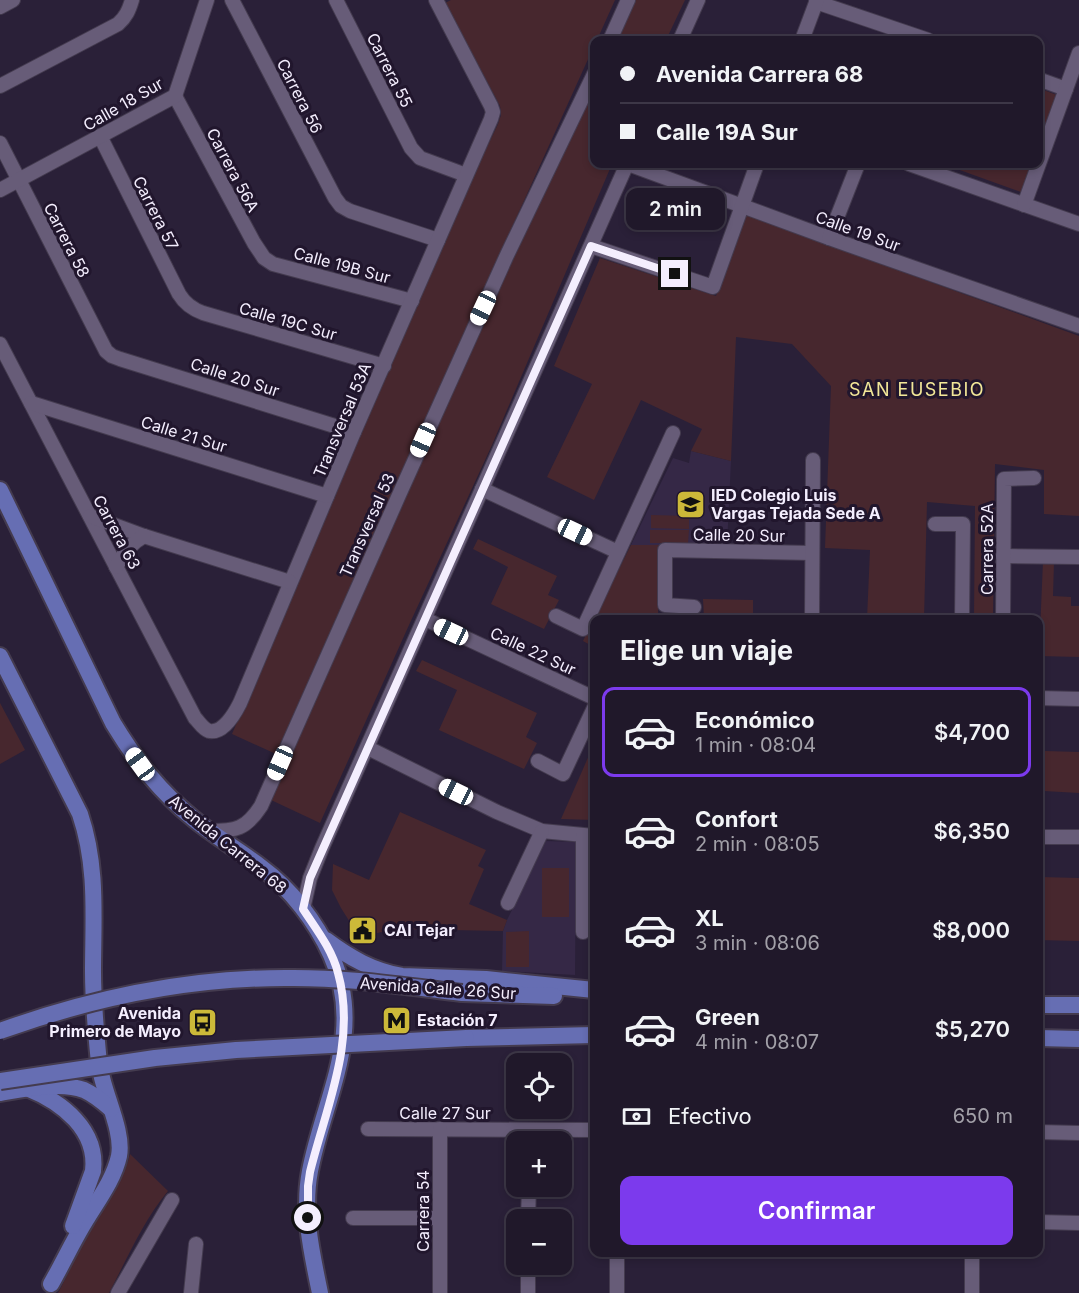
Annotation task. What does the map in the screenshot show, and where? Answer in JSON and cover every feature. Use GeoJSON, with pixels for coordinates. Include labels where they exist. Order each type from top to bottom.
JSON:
{"type":"FeatureCollection","features":[{"type":"Feature","properties":{"kind":"main road","name":"Avenida Carrera 68"},"geometry":{"type":"LineString","coordinates":[[0,490],[113,723],[124,741],[150,778],[171,799],[278,881],[303,909],[322,938],[338,972],[345,1012],[341,1057],[308,1186],[310,1237],[320,1293]]}},
{"type":"Feature","properties":{"kind":"main road"},"geometry":{"type":"LineString","coordinates":[[0,656],[80,814],[88,841],[94,896],[94,1001],[100,1074],[120,1139],[114,1172],[78,1233],[50,1289]]}},
{"type":"Feature","properties":{"kind":"main road"},"geometry":{"type":"LineString","coordinates":[[322,938],[363,965],[392,975],[486,979],[590,990]]}},
{"type":"Feature","properties":{"kind":"main road","name":"Avenida Calle 26 Sur"},"geometry":{"type":"LineString","coordinates":[[0,1031],[99,1000],[142,991],[216,981],[287,978],[385,984],[462,993],[590,997]]}},
{"type":"Feature","properties":{"kind":"main road"},"geometry":{"type":"LineString","coordinates":[[1043,1005],[1079,1005]]}},
{"type":"Feature","properties":{"kind":"main road"},"geometry":{"type":"LineString","coordinates":[[0,1081],[113,1064],[224,1051],[466,1038],[590,1035]]}},
{"type":"Feature","properties":{"kind":"main road"},"geometry":{"type":"LineString","coordinates":[[1043,1038],[1079,1039]]}},
{"type":"Feature","properties":{"kind":"main road"},"geometry":{"type":"LineString","coordinates":[[0,1092],[60,1086],[82,1089],[111,1109]]}},
{"type":"Feature","properties":{"kind":"main road"},"geometry":{"type":"LineString","coordinates":[[27,1088],[50,1098],[68,1113],[86,1133],[93,1150],[93,1171],[89,1185],[50,1289]]}},
{"type":"Feature","properties":{"kind":"street"},"geometry":{"type":"LineString","coordinates":[[0,7],[13,0]]}},
{"type":"Feature","properties":{"kind":"street"},"geometry":{"type":"LineString","coordinates":[[0,86],[118,24],[128,13],[132,0]]}},
{"type":"Feature","properties":{"kind":"street","name":"Calle 18 Sur"},"geometry":{"type":"LineString","coordinates":[[0,190],[175,96],[207,0]]}},
{"type":"Feature","properties":{"kind":"street","name":"Carrera 56"},"geometry":{"type":"LineString","coordinates":[[232,0],[334,198],[350,211],[438,240]]}},
{"type":"Feature","properties":{"kind":"street","name":"Carrera 55"},"geometry":{"type":"LineString","coordinates":[[336,0],[415,154],[466,175]]}},
{"type":"Feature","properties":{"kind":"street","name":"Transversal 53A"},"geometry":{"type":"LineString","coordinates":[[210,731],[223,726],[240,703],[354,432],[493,112],[492,106],[436,0]]}},
{"type":"Feature","properties":{"kind":"street"},"geometry":{"type":"LineString","coordinates":[[612,36],[628,0]]}},
{"type":"Feature","properties":{"kind":"street"},"geometry":{"type":"LineString","coordinates":[[682,36],[698,0]]}},
{"type":"Feature","properties":{"kind":"street"},"geometry":{"type":"LineString","coordinates":[[804,36],[817,1],[904,36]]}},
{"type":"Feature","properties":{"kind":"street"},"geometry":{"type":"LineString","coordinates":[[1043,153],[1079,53]]}},
{"type":"Feature","properties":{"kind":"street"},"geometry":{"type":"LineString","coordinates":[[1043,81],[1066,89]]}},
{"type":"Feature","properties":{"kind":"street","name":"Transversal 53"},"geometry":{"type":"LineString","coordinates":[[210,831],[241,828],[254,818],[261,806],[507,255],[590,82]]}},
{"type":"Feature","properties":{"kind":"street","name":"Carrera 56A"},"geometry":{"type":"LineString","coordinates":[[175,96],[264,258]]}},
{"type":"Feature","properties":{"kind":"street","name":"Carrera 57"},"geometry":{"type":"LineString","coordinates":[[100,136],[185,304]]}},
{"type":"Feature","properties":{"kind":"street","name":"Carrera 58"},"geometry":{"type":"LineString","coordinates":[[0,143],[106,351]]}},
{"type":"Feature","properties":{"kind":"street"},"geometry":{"type":"LineString","coordinates":[[303,909],[310,878],[625,168]]}},
{"type":"Feature","properties":{"kind":"street","name":"Calle 19 Sur"},"geometry":{"type":"LineString","coordinates":[[638,168],[1079,326]]}},
{"type":"Feature","properties":{"kind":"street"},"geometry":{"type":"LineString","coordinates":[[591,246],[713,287],[755,168]]}},
{"type":"Feature","properties":{"kind":"street"},"geometry":{"type":"LineString","coordinates":[[829,238],[856,168]]}},
{"type":"Feature","properties":{"kind":"street"},"geometry":{"type":"LineString","coordinates":[[920,168],[1079,224]]}},
{"type":"Feature","properties":{"kind":"street"},"geometry":{"type":"LineString","coordinates":[[1024,205],[1037,168]]}},
{"type":"Feature","properties":{"kind":"street","name":"Calle 19B Sur"},"geometry":{"type":"LineString","coordinates":[[264,258],[273,264],[412,301]]}},
{"type":"Feature","properties":{"kind":"street","name":"Calle 19C Sur"},"geometry":{"type":"LineString","coordinates":[[185,304],[203,313],[384,366]]}},
{"type":"Feature","properties":{"kind":"street","name":"Carrera 63"},"geometry":{"type":"LineString","coordinates":[[0,344],[195,718],[210,731]]}},
{"type":"Feature","properties":{"kind":"street","name":"Calle 20 Sur"},"geometry":{"type":"LineString","coordinates":[[106,351],[112,356],[354,432]]}},
{"type":"Feature","properties":{"kind":"street","name":"Calle 21 Sur"},"geometry":{"type":"LineString","coordinates":[[31,404],[327,496]]}},
{"type":"Feature","properties":{"kind":"street"},"geometry":{"type":"LineString","coordinates":[[556,616],[583,629],[673,433]]}},
{"type":"Feature","properties":{"kind":"street"},"geometry":{"type":"LineString","coordinates":[[812,615],[813,460]]}},
{"type":"Feature","properties":{"kind":"street","name":"Carrera 52A"},"geometry":{"type":"LineString","coordinates":[[1003,615],[1004,479],[1034,478]]}},
{"type":"Feature","properties":{"kind":"street"},"geometry":{"type":"LineString","coordinates":[[482,489],[618,552]]}},
{"type":"Feature","properties":{"kind":"street"},"geometry":{"type":"LineString","coordinates":[[90,516],[144,536],[290,582]]}},
{"type":"Feature","properties":{"kind":"street","name":"Carrera 52A"},"geometry":{"type":"LineString","coordinates":[[935,524],[963,524],[962,615]]}},
{"type":"Feature","properties":{"kind":"street"},"geometry":{"type":"LineString","coordinates":[[116,567],[127,549],[144,536]]}},
{"type":"Feature","properties":{"kind":"street","name":"Calle 20 Sur"},"geometry":{"type":"LineString","coordinates":[[694,607],[665,605],[665,550],[812,553]]}},
{"type":"Feature","properties":{"kind":"street"},"geometry":{"type":"LineString","coordinates":[[1003,556],[1079,557]]}},
{"type":"Feature","properties":{"kind":"street","name":"Calle 22 Sur"},"geometry":{"type":"LineString","coordinates":[[425,619],[590,696]]}},
{"type":"Feature","properties":{"kind":"street"},"geometry":{"type":"LineString","coordinates":[[1043,698],[1079,699]]}},
{"type":"Feature","properties":{"kind":"street"},"geometry":{"type":"LineString","coordinates":[[538,761],[563,774],[590,717]]}},
{"type":"Feature","properties":{"kind":"street"},"geometry":{"type":"LineString","coordinates":[[368,748],[497,812],[542,831],[589,836],[583,932]]}},
{"type":"Feature","properties":{"kind":"street"},"geometry":{"type":"LineString","coordinates":[[508,903],[542,831]]}},
{"type":"Feature","properties":{"kind":"street"},"geometry":{"type":"LineString","coordinates":[[1043,837],[1079,837]]}},
{"type":"Feature","properties":{"kind":"street","name":"Calle 27 Sur"},"geometry":{"type":"LineString","coordinates":[[368,1129],[440,1130],[506,1134]]}},
{"type":"Feature","properties":{"kind":"street","name":"Carrera 54"},"geometry":{"type":"LineString","coordinates":[[440,1130],[440,1293]]}},
{"type":"Feature","properties":{"kind":"street","name":"Calle 27 Sur"},"geometry":{"type":"LineString","coordinates":[[572,1132],[590,1130]]}},
{"type":"Feature","properties":{"kind":"street"},"geometry":{"type":"LineString","coordinates":[[1043,1132],[1079,1133]]}},
{"type":"Feature","properties":{"kind":"street"},"geometry":{"type":"LineString","coordinates":[[118,1293],[172,1200]]}},
{"type":"Feature","properties":{"kind":"street"},"geometry":{"type":"LineString","coordinates":[[353,1218],[440,1218]]}},
{"type":"Feature","properties":{"kind":"street"},"geometry":{"type":"LineString","coordinates":[[1043,1222],[1079,1222]]}},
{"type":"Feature","properties":{"kind":"street"},"geometry":{"type":"LineString","coordinates":[[191,1293],[196,1244]]}},
{"type":"Feature","properties":{"kind":"street"},"geometry":{"type":"LineString","coordinates":[[616,1293],[618,1257]]}},
{"type":"Feature","properties":{"kind":"street"},"geometry":{"type":"LineString","coordinates":[[972,1257],[972,1293]]}},
{"type":"Feature","properties":{"kind":"street"},"geometry":{"type":"LineString","coordinates":[[528,1275],[528,1293]]}},
{"type":"Feature","properties":{"kind":"shaded area"},"geometry":{"type":"Polygon","coordinates":[[[451,0],[615,0],[599,36],[590,36],[590,55],[276,754],[232,734],[444,237],[501,115],[500,106],[445,3],[451,0]]]}},
{"type":"Feature","properties":{"kind":"shaded area"},"geometry":{"type":"Polygon","coordinates":[[[634,0],[685,0],[668,36],[618,36],[634,0]]]}},
{"type":"Feature","properties":{"kind":"shaded area"},"geometry":{"type":"Polygon","coordinates":[[[1043,90],[1057,95],[1043,133],[1043,90]]]}},
{"type":"Feature","properties":{"kind":"shaded area"},"geometry":{"type":"Polygon","coordinates":[[[590,97],[590,168],[610,168],[492,445],[320,823],[271,800],[348,621],[510,265],[590,97]]]}},
{"type":"Feature","properties":{"kind":"shaded area"},"geometry":{"type":"Polygon","coordinates":[[[954,168],[1030,168],[1021,192],[954,168]]]}},
{"type":"Feature","properties":{"kind":"shaded area"},"geometry":{"type":"Polygon","coordinates":[[[746,215],[1079,336],[1079,516],[1044,514],[1044,470],[995,464],[993,615],[974,615],[975,506],[927,502],[924,615],[867,615],[870,550],[825,548],[831,386],[792,344],[736,337],[731,461],[691,451],[702,429],[641,400],[594,500],[547,477],[592,384],[554,366],[600,258],[716,296],[746,215]]]}},
{"type":"Feature","properties":{"kind":"shaded area","name":"IED Colegio Luis Vargas Tejada Sede A"},"geometry":{"type":"Polygon","coordinates":[[[691,451],[731,461],[727,546],[631,545],[673,458],[689,463],[691,451]]]}},
{"type":"Feature","properties":{"kind":"shaded area"},"geometry":{"type":"Polygon","coordinates":[[[651,515],[689,516],[689,529],[651,528],[651,515]]]}},
{"type":"Feature","properties":{"kind":"shaded area"},"geometry":{"type":"Polygon","coordinates":[[[650,530],[689,530],[688,543],[650,543],[650,530]]]}},
{"type":"Feature","properties":{"kind":"shaded area"},"geometry":{"type":"Polygon","coordinates":[[[478,539],[557,576],[548,595],[559,600],[544,629],[491,604],[508,567],[473,549],[478,539]]]}},
{"type":"Feature","properties":{"kind":"shaded area"},"geometry":{"type":"Polygon","coordinates":[[[631,545],[659,545],[658,615],[596,615],[631,545]]]}},
{"type":"Feature","properties":{"kind":"shaded area"},"geometry":{"type":"Polygon","coordinates":[[[1043,561],[1054,562],[1053,596],[1071,597],[1071,606],[1079,606],[1079,657],[1043,656],[1043,615],[1041,615],[1043,561]]]}},
{"type":"Feature","properties":{"kind":"shaded area"},"geometry":{"type":"Polygon","coordinates":[[[703,599],[753,600],[753,615],[704,615],[703,599]]]}},
{"type":"Feature","properties":{"kind":"shaded area"},"geometry":{"type":"Polygon","coordinates":[[[590,627],[590,645],[583,641],[590,627]]]}},
{"type":"Feature","properties":{"kind":"shaded area"},"geometry":{"type":"Polygon","coordinates":[[[422,660],[537,713],[526,737],[537,743],[524,769],[439,730],[457,690],[416,671],[422,660]]]}},
{"type":"Feature","properties":{"kind":"shaded area"},"geometry":{"type":"Polygon","coordinates":[[[0,703],[25,750],[0,764],[0,703]]]}},
{"type":"Feature","properties":{"kind":"shaded area"},"geometry":{"type":"Polygon","coordinates":[[[1045,751],[1079,752],[1079,793],[1044,791],[1045,751]]]}},
{"type":"Feature","properties":{"kind":"shaded area"},"geometry":{"type":"Polygon","coordinates":[[[590,753],[590,820],[561,819],[590,753]]]}},
{"type":"Feature","properties":{"kind":"shaded area"},"geometry":{"type":"Polygon","coordinates":[[[400,812],[486,850],[478,866],[484,869],[469,904],[507,920],[503,931],[398,929],[372,934],[364,920],[353,927],[332,890],[333,864],[369,880],[400,812]]]}},
{"type":"Feature","properties":{"kind":"shaded area"},"geometry":{"type":"Polygon","coordinates":[[[546,841],[576,842],[575,975],[502,971],[503,931],[546,841]]]}},
{"type":"Feature","properties":{"kind":"shaded area"},"geometry":{"type":"Polygon","coordinates":[[[542,868],[569,868],[569,917],[542,917],[542,868]]]}},
{"type":"Feature","properties":{"kind":"shaded area"},"geometry":{"type":"Polygon","coordinates":[[[1043,877],[1079,878],[1079,941],[1043,940],[1043,877]]]}},
{"type":"Feature","properties":{"kind":"shaded area"},"geometry":{"type":"Polygon","coordinates":[[[529,931],[529,967],[506,967],[506,932],[529,931]]]}},
{"type":"Feature","properties":{"kind":"shaded area"},"geometry":{"type":"Polygon","coordinates":[[[130,1154],[168,1191],[143,1227],[109,1293],[58,1293],[103,1206],[121,1178],[130,1154]]]}},
{"type":"Feature","properties":{"kind":"place","name":"IED Colegio Luis Vargas Tejada Sede A"},"geometry":{"type":"Point","coordinates":[690,504]}},
{"type":"Feature","properties":{"kind":"place","name":"CAI Tejar"},"geometry":{"type":"Point","coordinates":[363,930]}},
{"type":"Feature","properties":{"kind":"place","name":"Estación 7"},"geometry":{"type":"Point","coordinates":[396,1020]}},
{"type":"Feature","properties":{"kind":"place","name":"Avenida Primero de Mayo"},"geometry":{"type":"Point","coordinates":[202,1022]}},
{"type":"Feature","properties":{"kind":"district","name":"SAN EUSEBIO"},"geometry":{"type":"Point","coordinates":[917,390]}},
{"type":"Feature","properties":{"kind":"route"},"geometry":{"type":"LineString","coordinates":[[308,1218],[310,1172],[341,1057],[345,1012],[338,972],[322,938],[303,909],[310,878],[591,246],[675,274]]}}]}
